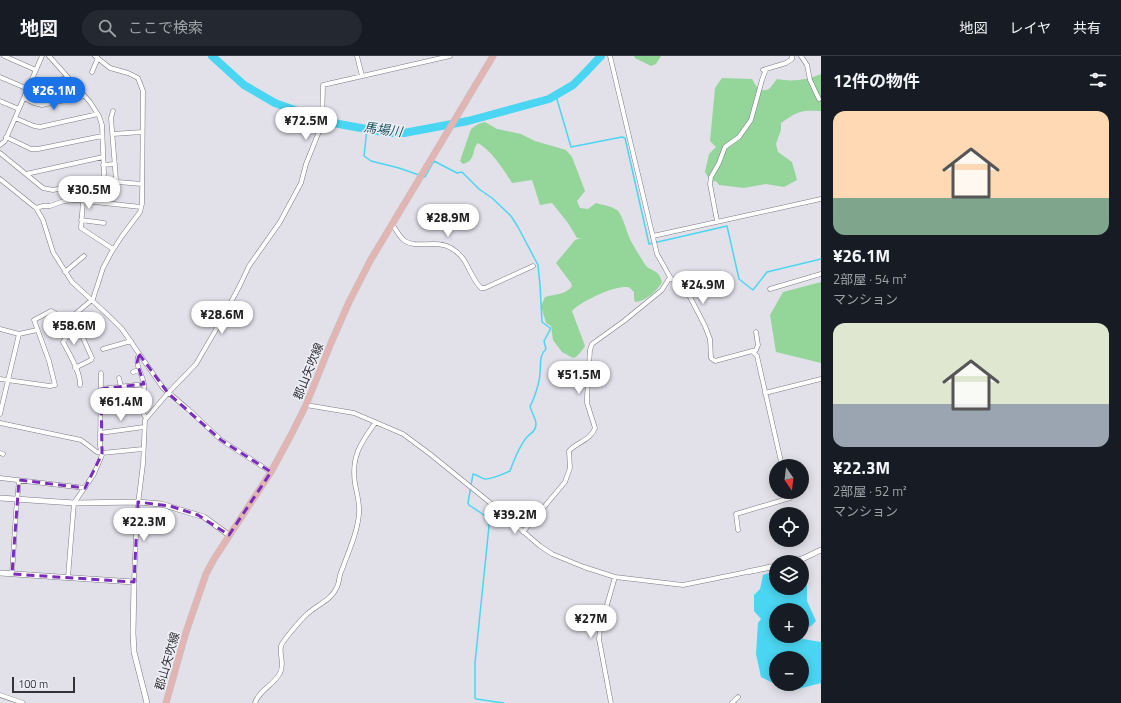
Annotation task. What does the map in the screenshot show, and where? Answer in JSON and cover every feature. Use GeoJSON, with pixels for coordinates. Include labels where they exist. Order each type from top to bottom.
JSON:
{"type":"FeatureCollection","features":[{"type":"Feature","properties":{"kind":"main road","name":"郡山矢吹線"},"geometry":{"type":"LineString","coordinates":[[166,703],[186,632],[204,580],[214,559],[271,472],[306,405],[349,302],[392,224],[492,56]]}},
{"type":"Feature","properties":{"kind":"street"},"geometry":{"type":"LineString","coordinates":[[4,56],[36,70]]}},
{"type":"Feature","properties":{"kind":"street"},"geometry":{"type":"LineString","coordinates":[[0,145],[5,141],[42,56]]}},
{"type":"Feature","properties":{"kind":"street"},"geometry":{"type":"LineString","coordinates":[[0,153],[43,188],[53,190],[101,180],[104,176],[102,124],[98,114],[49,56]]}},
{"type":"Feature","properties":{"kind":"street"},"geometry":{"type":"LineString","coordinates":[[357,56],[362,76]]}},
{"type":"Feature","properties":{"kind":"street"},"geometry":{"type":"LineString","coordinates":[[147,703],[134,652],[133,633],[138,502],[146,418],[185,376],[202,354],[249,266],[280,222],[301,183],[306,164],[322,124],[323,85],[450,56]]}},
{"type":"Feature","properties":{"kind":"street"},"geometry":{"type":"LineString","coordinates":[[610,56],[658,255],[670,277],[688,293],[705,326],[710,339],[711,358],[715,361],[753,352],[757,347],[756,332]]}},
{"type":"Feature","properties":{"kind":"street"},"geometry":{"type":"LineString","coordinates":[[717,222],[710,184],[711,176],[719,163],[725,147],[739,137],[751,120],[764,69],[786,63],[792,59],[792,56]]}},
{"type":"Feature","properties":{"kind":"street"},"geometry":{"type":"LineString","coordinates":[[801,56],[807,65],[810,80],[819,99]]}},
{"type":"Feature","properties":{"kind":"street"},"geometry":{"type":"LineString","coordinates":[[66,321],[92,300],[103,268],[122,236],[140,212],[141,207],[143,91],[138,78],[128,73],[110,68],[97,57],[92,72]]}},
{"type":"Feature","properties":{"kind":"street"},"geometry":{"type":"LineString","coordinates":[[0,77],[28,89]]}},
{"type":"Feature","properties":{"kind":"street"},"geometry":{"type":"LineString","coordinates":[[32,79],[47,82],[68,78]]}},
{"type":"Feature","properties":{"kind":"street"},"geometry":{"type":"LineString","coordinates":[[24,98],[34,103],[42,104],[84,96]]}},
{"type":"Feature","properties":{"kind":"street"},"geometry":{"type":"LineString","coordinates":[[0,101],[19,109]]}},
{"type":"Feature","properties":{"kind":"street"},"geometry":{"type":"LineString","coordinates":[[112,111],[111,118],[116,180],[118,182],[142,184]]}},
{"type":"Feature","properties":{"kind":"street"},"geometry":{"type":"LineString","coordinates":[[15,118],[34,126],[40,126],[98,114]]}},
{"type":"Feature","properties":{"kind":"street"},"geometry":{"type":"LineString","coordinates":[[112,134],[142,132]]}},
{"type":"Feature","properties":{"kind":"street"},"geometry":{"type":"LineString","coordinates":[[6,137],[30,149],[38,149],[102,136]]}},
{"type":"Feature","properties":{"kind":"street"},"geometry":{"type":"LineString","coordinates":[[26,174],[103,158]]}},
{"type":"Feature","properties":{"kind":"street"},"geometry":{"type":"LineString","coordinates":[[103,165],[115,164]]}},
{"type":"Feature","properties":{"kind":"street"},"geometry":{"type":"LineString","coordinates":[[0,179],[36,208],[42,220],[52,252],[72,282],[109,316],[131,341],[163,388],[221,440],[271,472]]}},
{"type":"Feature","properties":{"kind":"street"},"geometry":{"type":"LineString","coordinates":[[653,236],[821,199]]}},
{"type":"Feature","properties":{"kind":"street"},"geometry":{"type":"LineString","coordinates":[[36,208],[50,206],[65,200],[141,207]]}},
{"type":"Feature","properties":{"kind":"street"},"geometry":{"type":"LineString","coordinates":[[83,201],[81,220],[83,230],[114,249]]}},
{"type":"Feature","properties":{"kind":"street"},"geometry":{"type":"LineString","coordinates":[[81,220],[104,223]]}},
{"type":"Feature","properties":{"kind":"street"},"geometry":{"type":"LineString","coordinates":[[392,224],[404,240],[410,244],[432,243],[449,246],[467,262],[481,288],[485,288],[533,266]]}},
{"type":"Feature","properties":{"kind":"street"},"geometry":{"type":"LineString","coordinates":[[65,272],[84,256]]}},
{"type":"Feature","properties":{"kind":"street"},"geometry":{"type":"LineString","coordinates":[[770,289],[821,274]]}},
{"type":"Feature","properties":{"kind":"street"},"geometry":{"type":"LineString","coordinates":[[523,532],[565,482],[570,468],[569,451],[591,436],[594,431],[595,428],[587,403],[590,350],[592,344],[630,316],[653,295],[662,290],[670,277]]}},
{"type":"Feature","properties":{"kind":"street"},"geometry":{"type":"LineString","coordinates":[[0,379],[50,386],[55,385],[49,362],[34,321],[35,319],[53,312],[66,321],[71,335]]}},
{"type":"Feature","properties":{"kind":"street"},"geometry":{"type":"LineString","coordinates":[[0,329],[19,334],[37,330]]}},
{"type":"Feature","properties":{"kind":"street"},"geometry":{"type":"LineString","coordinates":[[75,368],[92,360],[80,331],[64,339],[63,342],[80,379],[80,385]]}},
{"type":"Feature","properties":{"kind":"street"},"geometry":{"type":"LineString","coordinates":[[0,414],[19,334]]}},
{"type":"Feature","properties":{"kind":"street"},"geometry":{"type":"LineString","coordinates":[[103,349],[131,341]]}},
{"type":"Feature","properties":{"kind":"street"},"geometry":{"type":"LineString","coordinates":[[753,352],[757,356],[780,459]]}},
{"type":"Feature","properties":{"kind":"street"},"geometry":{"type":"LineString","coordinates":[[139,354],[137,361],[144,384],[142,406],[146,418]]}},
{"type":"Feature","properties":{"kind":"street"},"geometry":{"type":"LineString","coordinates":[[133,372],[139,370]]}},
{"type":"Feature","properties":{"kind":"street"},"geometry":{"type":"LineString","coordinates":[[68,577],[74,503],[94,474],[102,453],[100,446],[101,373]]}},
{"type":"Feature","properties":{"kind":"street"},"geometry":{"type":"LineString","coordinates":[[119,378],[121,387]]}},
{"type":"Feature","properties":{"kind":"street"},"geometry":{"type":"LineString","coordinates":[[766,393],[821,380]]}},
{"type":"Feature","properties":{"kind":"street"},"geometry":{"type":"LineString","coordinates":[[101,389],[144,384]]}},
{"type":"Feature","properties":{"kind":"street"},"geometry":{"type":"LineString","coordinates":[[306,405],[354,413],[403,434],[418,444],[488,500],[540,546],[552,554],[591,570],[615,577],[683,585],[769,568]]}},
{"type":"Feature","properties":{"kind":"street"},"geometry":{"type":"LineString","coordinates":[[101,410],[142,406]]}},
{"type":"Feature","properties":{"kind":"street"},"geometry":{"type":"LineString","coordinates":[[0,423],[76,438],[84,441],[97,452],[102,453],[144,449]]}},
{"type":"Feature","properties":{"kind":"street"},"geometry":{"type":"LineString","coordinates":[[255,703],[260,694],[276,679],[280,672],[283,664],[281,650],[283,642],[306,615],[330,598],[337,588],[354,536],[358,518],[359,508],[354,469],[355,458],[358,450],[376,423]]}},
{"type":"Feature","properties":{"kind":"street"},"geometry":{"type":"LineString","coordinates":[[100,433],[144,427]]}},
{"type":"Feature","properties":{"kind":"street"},"geometry":{"type":"LineString","coordinates":[[0,478],[85,488]]}},
{"type":"Feature","properties":{"kind":"street"},"geometry":{"type":"LineString","coordinates":[[12,574],[19,480]]}},
{"type":"Feature","properties":{"kind":"street"},"geometry":{"type":"LineString","coordinates":[[0,498],[74,503],[138,502],[170,506],[198,515],[213,523],[229,536]]}},
{"type":"Feature","properties":{"kind":"street"},"geometry":{"type":"LineString","coordinates":[[738,530],[736,514],[787,499]]}},
{"type":"Feature","properties":{"kind":"street"},"geometry":{"type":"LineString","coordinates":[[809,556],[821,550]]}},
{"type":"Feature","properties":{"kind":"street"},"geometry":{"type":"LineString","coordinates":[[0,573],[134,582]]}},
{"type":"Feature","properties":{"kind":"street"},"geometry":{"type":"LineString","coordinates":[[611,703],[599,639],[600,629],[615,577]]}},
{"type":"Feature","properties":{"kind":"street"},"geometry":{"type":"LineString","coordinates":[[0,695],[23,703]]}},
{"type":"Feature","properties":{"kind":"street"},"geometry":{"type":"LineString","coordinates":[[732,703],[738,697]]}},
{"type":"Feature","properties":{"kind":"highlighted area"},"geometry":{"type":"Polygon","coordinates":[[[139,354],[168,393],[221,440],[271,472],[229,535],[198,515],[170,506],[138,502],[134,582],[12,574],[19,480],[85,488],[102,454],[101,389],[144,384],[137,363],[139,354]]]}},
{"type":"Feature","properties":{"kind":"green space"},"geometry":{"type":"Polygon","coordinates":[[[634,56],[661,56],[656,64],[651,66],[635,58],[634,56]]]}},
{"type":"Feature","properties":{"kind":"green space"},"geometry":{"type":"Polygon","coordinates":[[[821,74],[821,111],[800,112],[781,123],[781,130],[776,144],[778,152],[792,162],[797,180],[784,187],[766,184],[744,188],[719,185],[716,181],[711,182],[705,172],[709,154],[716,147],[710,141],[715,88],[722,78],[752,79],[758,89],[767,90],[777,79],[799,80],[821,74]]]}},
{"type":"Feature","properties":{"kind":"green space"},"geometry":{"type":"Polygon","coordinates":[[[485,122],[497,129],[521,134],[535,141],[566,150],[572,157],[585,191],[577,201],[580,208],[588,209],[596,203],[617,210],[631,241],[644,263],[658,274],[662,282],[651,295],[643,300],[635,302],[634,292],[631,289],[627,287],[620,287],[597,295],[576,307],[572,311],[585,346],[576,357],[573,358],[562,352],[553,340],[551,326],[546,323],[541,306],[545,297],[563,293],[572,286],[556,263],[575,240],[581,238],[577,238],[568,223],[552,203],[540,205],[532,180],[512,183],[501,166],[483,146],[478,143],[470,160],[463,164],[460,161],[471,129],[478,124],[485,122]]]}},
{"type":"Feature","properties":{"kind":"green space"},"geometry":{"type":"Polygon","coordinates":[[[821,282],[821,363],[776,352],[770,315],[783,292],[821,282]]]}},
{"type":"Feature","properties":{"kind":"water"},"geometry":{"type":"Polygon","coordinates":[[[769,573],[769,595],[807,595],[808,603],[769,603],[769,643],[809,643],[809,640],[821,642],[821,683],[809,686],[809,651],[769,651],[769,681],[761,677],[756,654],[758,623],[761,619],[754,611],[754,595],[760,589],[763,575],[769,573]]]}},
{"type":"Feature","properties":{"kind":"water"},"geometry":{"type":"Polygon","coordinates":[[[809,605],[816,621],[810,627],[809,626],[809,605]]]}},
{"type":"Feature","properties":{"kind":"waterway","name":"馬場川"},"geometry":{"type":"LineString","coordinates":[[212,56],[244,85],[275,103],[328,122],[388,133],[404,133],[468,121],[549,99],[573,85],[601,56]]}},
{"type":"Feature","properties":{"kind":"waterway"},"geometry":{"type":"LineString","coordinates":[[556,96],[571,147],[622,137],[625,138],[649,244],[727,226],[739,279],[753,290],[767,272],[821,259]]}},
{"type":"Feature","properties":{"kind":"waterway"},"geometry":{"type":"LineString","coordinates":[[367,129],[364,156],[371,161],[419,175]]}},
{"type":"Feature","properties":{"kind":"waterway"},"geometry":{"type":"LineString","coordinates":[[422,176],[425,177],[434,161],[457,173],[462,172],[479,189],[492,198],[511,216],[538,265],[542,322],[550,328],[544,341],[546,349],[541,357],[539,381],[530,406],[536,426],[517,453],[510,471],[485,479],[473,474],[468,503],[487,517],[489,526],[475,663],[475,698],[504,703]]}}]}
